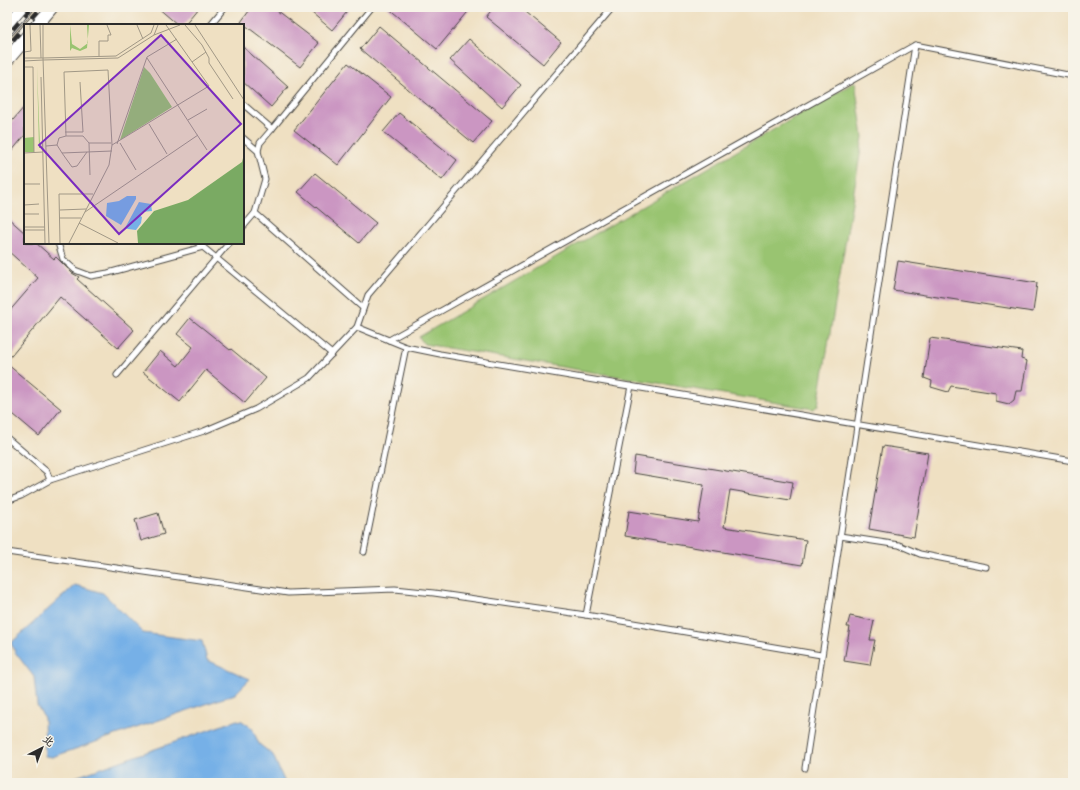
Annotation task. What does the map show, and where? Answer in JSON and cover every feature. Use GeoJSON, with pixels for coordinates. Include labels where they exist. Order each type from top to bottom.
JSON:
{"type":"FeatureCollection","features":[{"type":"Feature","properties":{"kind":"main road"},"geometry":{"type":"LineString","coordinates":[[7,29],[26,7]]}},
{"type":"Feature","properties":{"kind":"main road"},"geometry":{"type":"LineString","coordinates":[[36,24],[50,7]]}},
{"type":"Feature","properties":{"kind":"main road"},"geometry":{"type":"LineString","coordinates":[[7,58],[24,38]]}},
{"type":"Feature","properties":{"kind":"lane"},"geometry":{"type":"LineString","coordinates":[[211,24],[225,7]]}},
{"type":"Feature","properties":{"kind":"lane"},"geometry":{"type":"LineString","coordinates":[[244,226],[255,213],[265,178],[258,151],[260,143],[372,7]]}},
{"type":"Feature","properties":{"kind":"lane"},"geometry":{"type":"LineString","coordinates":[[7,501],[21,496],[50,480],[204,431],[256,409],[310,378],[357,327],[368,295],[614,7]]}},
{"type":"Feature","properties":{"kind":"lane"},"geometry":{"type":"LineString","coordinates":[[388,340],[916,45],[1073,76]]}},
{"type":"Feature","properties":{"kind":"lane"},"geometry":{"type":"LineString","coordinates":[[805,768],[821,655],[916,45]]}},
{"type":"Feature","properties":{"kind":"lane"},"geometry":{"type":"LineString","coordinates":[[244,105],[272,129]]}},
{"type":"Feature","properties":{"kind":"lane"},"geometry":{"type":"LineString","coordinates":[[244,139],[258,151]]}},
{"type":"Feature","properties":{"kind":"lane"},"geometry":{"type":"LineString","coordinates":[[255,213],[363,308]]}},
{"type":"Feature","properties":{"kind":"lane"},"geometry":{"type":"LineString","coordinates":[[58,244],[63,259],[75,270],[92,276],[108,273],[200,245],[332,354]]}},
{"type":"Feature","properties":{"kind":"lane"},"geometry":{"type":"LineString","coordinates":[[117,375],[228,244]]}},
{"type":"Feature","properties":{"kind":"lane"},"geometry":{"type":"LineString","coordinates":[[357,327],[406,347],[1073,461]]}},
{"type":"Feature","properties":{"kind":"lane"},"geometry":{"type":"LineString","coordinates":[[364,552],[406,347]]}},
{"type":"Feature","properties":{"kind":"lane"},"geometry":{"type":"LineString","coordinates":[[586,615],[631,386]]}},
{"type":"Feature","properties":{"kind":"lane"},"geometry":{"type":"LineString","coordinates":[[7,438],[47,472],[50,480]]}},
{"type":"Feature","properties":{"kind":"lane"},"geometry":{"type":"LineString","coordinates":[[840,536],[899,545],[920,554],[986,567]]}},
{"type":"Feature","properties":{"kind":"lane"},"geometry":{"type":"LineString","coordinates":[[7,552],[288,593],[395,589],[434,593],[586,615],[821,655]]}},
{"type":"Feature","properties":{"kind":"green space"},"geometry":{"type":"Polygon","coordinates":[[[855,82],[863,137],[818,405],[814,409],[424,344],[419,337],[855,82]]]}},
{"type":"Feature","properties":{"kind":"water"},"geometry":{"type":"Polygon","coordinates":[[[75,585],[103,593],[143,633],[202,641],[207,660],[250,679],[235,694],[52,757],[45,756],[44,718],[37,705],[34,677],[15,652],[11,643],[75,585]]]}},
{"type":"Feature","properties":{"kind":"water"},"geometry":{"type":"Polygon","coordinates":[[[237,720],[242,721],[252,728],[259,744],[273,755],[285,783],[59,783],[237,720]]]}},
{"type":"Feature","properties":{"kind":"building"},"geometry":{"type":"Polygon","coordinates":[[[157,7],[199,7],[185,24],[177,24],[157,7]]]}},
{"type":"Feature","properties":{"kind":"building"},"geometry":{"type":"Polygon","coordinates":[[[252,7],[272,7],[319,43],[300,67],[241,22],[252,7]]]}},
{"type":"Feature","properties":{"kind":"building"},"geometry":{"type":"Polygon","coordinates":[[[305,7],[351,7],[332,30],[305,7]]]}},
{"type":"Feature","properties":{"kind":"building"},"geometry":{"type":"Polygon","coordinates":[[[387,7],[472,7],[437,49],[387,7]]]}},
{"type":"Feature","properties":{"kind":"building"},"geometry":{"type":"Polygon","coordinates":[[[494,7],[519,7],[561,42],[543,64],[486,17],[494,7]]]}},
{"type":"Feature","properties":{"kind":"building"},"geometry":{"type":"Polygon","coordinates":[[[379,26],[492,121],[473,143],[360,49],[379,26]]]}},
{"type":"Feature","properties":{"kind":"building"},"geometry":{"type":"Polygon","coordinates":[[[469,39],[521,85],[502,107],[450,60],[469,39]]]}},
{"type":"Feature","properties":{"kind":"building"},"geometry":{"type":"Polygon","coordinates":[[[244,48],[288,87],[271,107],[244,83],[244,48]]]}},
{"type":"Feature","properties":{"kind":"building"},"geometry":{"type":"Polygon","coordinates":[[[348,63],[391,97],[338,165],[294,130],[348,63]]]}},
{"type":"Feature","properties":{"kind":"building"},"geometry":{"type":"Polygon","coordinates":[[[24,107],[24,136],[7,157],[7,127],[24,107]]]}},
{"type":"Feature","properties":{"kind":"building"},"geometry":{"type":"Polygon","coordinates":[[[399,113],[457,160],[442,180],[383,132],[399,113]]]}},
{"type":"Feature","properties":{"kind":"building"},"geometry":{"type":"Polygon","coordinates":[[[315,173],[376,223],[359,243],[298,192],[315,173]]]}},
{"type":"Feature","properties":{"kind":"building"},"geometry":{"type":"Polygon","coordinates":[[[7,217],[24,232],[24,244],[37,244],[54,259],[56,257],[72,273],[79,277],[77,279],[134,330],[118,348],[60,297],[7,361],[7,314],[38,278],[7,250],[7,217]]]}},
{"type":"Feature","properties":{"kind":"building"},"geometry":{"type":"Polygon","coordinates":[[[898,261],[1037,283],[1033,312],[893,290],[898,261]]]}},
{"type":"Feature","properties":{"kind":"building"},"geometry":{"type":"Polygon","coordinates":[[[190,318],[266,378],[245,403],[206,370],[180,402],[143,372],[160,351],[178,366],[193,347],[177,334],[190,318]]]}},
{"type":"Feature","properties":{"kind":"building"},"geometry":{"type":"Polygon","coordinates":[[[930,338],[1022,351],[1021,359],[1027,361],[1022,391],[1016,391],[1014,400],[1009,404],[996,401],[996,393],[951,386],[948,392],[931,387],[932,381],[924,378],[930,338]]]}},
{"type":"Feature","properties":{"kind":"building"},"geometry":{"type":"Polygon","coordinates":[[[7,364],[61,409],[39,436],[7,409],[7,364]]]}},
{"type":"Feature","properties":{"kind":"building"},"geometry":{"type":"Polygon","coordinates":[[[883,446],[928,453],[914,537],[869,529],[883,446]]]}},
{"type":"Feature","properties":{"kind":"building"},"geometry":{"type":"Polygon","coordinates":[[[635,456],[793,482],[790,500],[730,490],[724,527],[806,540],[802,565],[625,536],[629,511],[698,522],[704,485],[633,473],[635,456]]]}},
{"type":"Feature","properties":{"kind":"building"},"geometry":{"type":"Polygon","coordinates":[[[158,513],[164,534],[141,541],[135,520],[158,513]]]}},
{"type":"Feature","properties":{"kind":"building"},"geometry":{"type":"Polygon","coordinates":[[[850,616],[874,621],[870,640],[875,640],[870,665],[844,661],[850,627],[847,627],[850,616]]]}},
{"type":"Feature","properties":{"kind":"railway"},"geometry":{"type":"LineString","coordinates":[[7,36],[32,7]]}},
{"type":"Feature","properties":{"kind":"railway"},"geometry":{"type":"LineString","coordinates":[[27,24],[42,7]]}},
{"type":"Feature","properties":{"kind":"railway"},"geometry":{"type":"LineString","coordinates":[[7,47],[24,27]]}}]}
